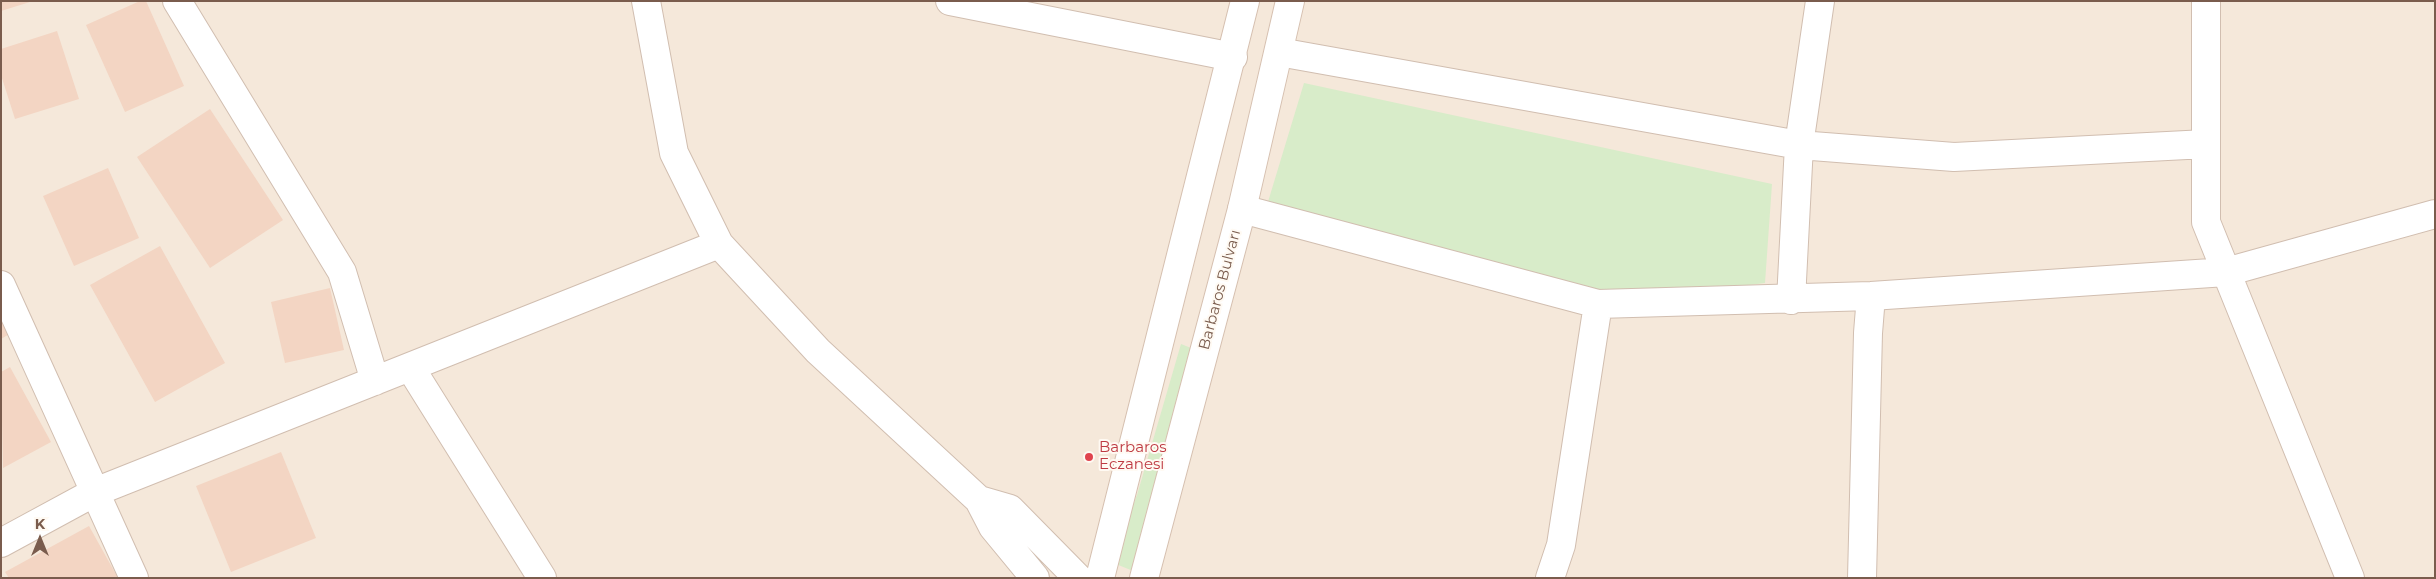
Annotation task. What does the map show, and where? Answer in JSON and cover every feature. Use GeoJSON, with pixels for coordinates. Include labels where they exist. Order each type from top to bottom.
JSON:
{"type":"FeatureCollection","features":[{"type":"Feature","properties":{"kind":"street"},"geometry":{"type":"LineString","coordinates":[[177,1],[342,272],[375,381]]}},
{"type":"Feature","properties":{"kind":"street"},"geometry":{"type":"LineString","coordinates":[[646,1],[674,153],[719,244],[818,351],[978,500],[993,527],[1035,578]]}},
{"type":"Feature","properties":{"kind":"street"},"geometry":{"type":"LineString","coordinates":[[950,1],[996,5],[1232,57]]}},
{"type":"Feature","properties":{"kind":"street"},"geometry":{"type":"LineString","coordinates":[[1100,578],[1245,1]]}},
{"type":"Feature","properties":{"kind":"street","name":"Barbaros Bulvarı"},"geometry":{"type":"LineString","coordinates":[[1144,578],[1242,209],[1290,1]]}},
{"type":"Feature","properties":{"kind":"street"},"geometry":{"type":"LineString","coordinates":[[1791,300],[1799,145],[1820,1]]}},
{"type":"Feature","properties":{"kind":"street"},"geometry":{"type":"LineString","coordinates":[[2206,1],[2206,222],[2350,578]]}},
{"type":"Feature","properties":{"kind":"street"},"geometry":{"type":"LineString","coordinates":[[1278,52],[1799,145],[1954,157],[2206,144]]}},
{"type":"Feature","properties":{"kind":"street"},"geometry":{"type":"LineString","coordinates":[[1242,209],[1598,304],[1791,300],[1872,296],[2226,272],[2435,214]]}},
{"type":"Feature","properties":{"kind":"street"},"geometry":{"type":"LineString","coordinates":[[1,544],[95,492],[719,244]]}},
{"type":"Feature","properties":{"kind":"street"},"geometry":{"type":"LineString","coordinates":[[1,285],[134,578]]}},
{"type":"Feature","properties":{"kind":"street"},"geometry":{"type":"LineString","coordinates":[[1862,578],[1868,333],[1872,296]]}},
{"type":"Feature","properties":{"kind":"street"},"geometry":{"type":"LineString","coordinates":[[1550,578],[1561,545],[1598,304]]}},
{"type":"Feature","properties":{"kind":"street"},"geometry":{"type":"LineString","coordinates":[[410,367],[542,578]]}},
{"type":"Feature","properties":{"kind":"street"},"geometry":{"type":"LineString","coordinates":[[978,500],[1010,509],[1078,578]]}},
{"type":"Feature","properties":{"kind":"shaded area"},"geometry":{"type":"Polygon","coordinates":[[[1,1],[2435,1],[2435,578],[1,578],[1,1]]]}},
{"type":"Feature","properties":{"kind":"green space"},"geometry":{"type":"Polygon","coordinates":[[[1304,83],[1772,184],[1765,283],[1598,304],[1264,215],[1304,83]]]}},
{"type":"Feature","properties":{"kind":"green space"},"geometry":{"type":"Polygon","coordinates":[[[1181,344],[1191,348],[1138,573],[1111,562],[1137,495],[1181,344]]]}},
{"type":"Feature","properties":{"kind":"building"},"geometry":{"type":"Polygon","coordinates":[[[1,1],[30,1],[30,2],[1,11],[1,1]]]}},
{"type":"Feature","properties":{"kind":"building"},"geometry":{"type":"Polygon","coordinates":[[[140,1],[146,1],[184,86],[125,112],[86,25],[140,1]]]}},
{"type":"Feature","properties":{"kind":"building"},"geometry":{"type":"Polygon","coordinates":[[[57,31],[79,99],[15,119],[1,75],[1,49],[57,31]]]}},
{"type":"Feature","properties":{"kind":"building"},"geometry":{"type":"Polygon","coordinates":[[[210,109],[283,220],[210,268],[137,157],[210,109]]]}},
{"type":"Feature","properties":{"kind":"building"},"geometry":{"type":"Polygon","coordinates":[[[108,168],[139,238],[74,266],[43,196],[108,168]]]}},
{"type":"Feature","properties":{"kind":"building"},"geometry":{"type":"Polygon","coordinates":[[[160,246],[225,363],[155,402],[90,285],[160,246]]]}},
{"type":"Feature","properties":{"kind":"building"},"geometry":{"type":"Polygon","coordinates":[[[330,288],[344,350],[285,363],[271,302],[330,288]]]}},
{"type":"Feature","properties":{"kind":"building"},"geometry":{"type":"Polygon","coordinates":[[[1,315],[11,333],[1,339],[1,315]]]}},
{"type":"Feature","properties":{"kind":"building"},"geometry":{"type":"Polygon","coordinates":[[[10,367],[51,442],[3,468],[1,372],[10,367]]]}},
{"type":"Feature","properties":{"kind":"building"},"geometry":{"type":"Polygon","coordinates":[[[281,452],[316,538],[231,572],[196,486],[281,452]]]}},
{"type":"Feature","properties":{"kind":"building"},"geometry":{"type":"Polygon","coordinates":[[[89,526],[118,578],[9,578],[5,572],[89,526]]]}},
{"type":"Feature","properties":{"kind":"place","name":"Barbaros Eczanesi"},"geometry":{"type":"Point","coordinates":[1089,457]}}]}
